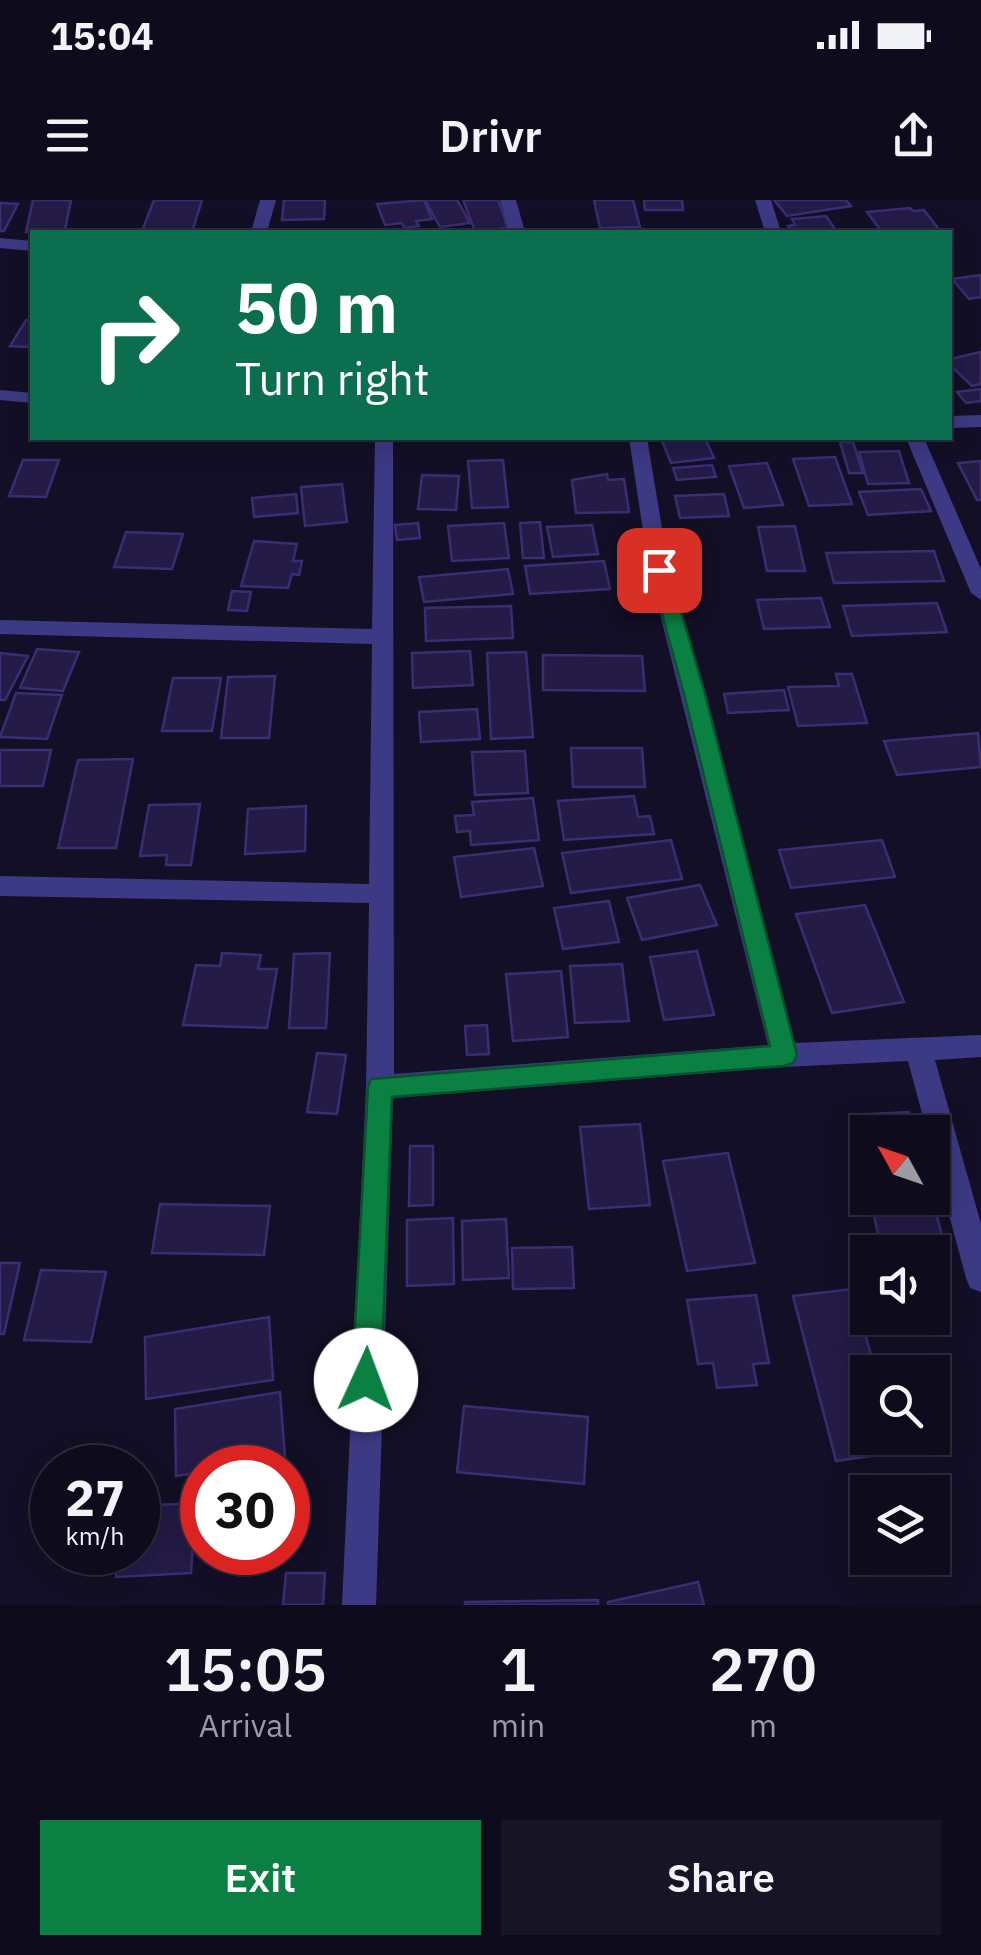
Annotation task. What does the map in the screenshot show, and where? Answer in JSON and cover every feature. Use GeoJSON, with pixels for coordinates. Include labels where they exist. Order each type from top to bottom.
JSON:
{"type":"FeatureCollection","features":[{"type":"Feature","properties":{"kind":"street"},"geometry":{"type":"LineString","coordinates":[[260,230],[268,200]]}},
{"type":"Feature","properties":{"kind":"street"},"geometry":{"type":"LineString","coordinates":[[508,200],[516,230]]}},
{"type":"Feature","properties":{"kind":"street"},"geometry":{"type":"LineString","coordinates":[[763,200],[772,230]]}},
{"type":"Feature","properties":{"kind":"street"},"geometry":{"type":"LineString","coordinates":[[0,244],[30,246]]}},
{"type":"Feature","properties":{"kind":"street"},"geometry":{"type":"LineString","coordinates":[[0,395],[30,398]]}},
{"type":"Feature","properties":{"kind":"street"},"geometry":{"type":"LineString","coordinates":[[952,422],[981,421]]}},
{"type":"Feature","properties":{"kind":"street"},"geometry":{"type":"LineString","coordinates":[[360,1605],[380,1087],[384,440]]}},
{"type":"Feature","properties":{"kind":"street"},"geometry":{"type":"LineString","coordinates":[[638,440],[659,570],[784,1055]]}},
{"type":"Feature","properties":{"kind":"street"},"geometry":{"type":"LineString","coordinates":[[916,440],[981,593]]}},
{"type":"Feature","properties":{"kind":"street"},"geometry":{"type":"LineString","coordinates":[[0,626],[382,637]]}},
{"type":"Feature","properties":{"kind":"street"},"geometry":{"type":"LineString","coordinates":[[7,891],[381,894]]}},
{"type":"Feature","properties":{"kind":"street"},"geometry":{"type":"LineString","coordinates":[[380,1087],[784,1055],[981,1046]]}},
{"type":"Feature","properties":{"kind":"street"},"geometry":{"type":"LineString","coordinates":[[918,1047],[981,1278]]}},
{"type":"Feature","properties":{"kind":"building"},"geometry":{"type":"Polygon","coordinates":[[[33,200],[71,200],[65,230],[26,232],[33,200]]]}},
{"type":"Feature","properties":{"kind":"building"},"geometry":{"type":"Polygon","coordinates":[[[154,200],[202,200],[193,230],[142,230],[154,200]]]}},
{"type":"Feature","properties":{"kind":"building"},"geometry":{"type":"Polygon","coordinates":[[[284,200],[325,200],[324,219],[282,220],[284,200]]]}},
{"type":"Feature","properties":{"kind":"building"},"geometry":{"type":"Polygon","coordinates":[[[424,200],[432,219],[404,228],[402,223],[385,225],[377,204],[424,200]]]}},
{"type":"Feature","properties":{"kind":"building"},"geometry":{"type":"Polygon","coordinates":[[[425,200],[457,200],[470,223],[440,227],[425,200]]]}},
{"type":"Feature","properties":{"kind":"building"},"geometry":{"type":"Polygon","coordinates":[[[463,200],[498,200],[508,228],[475,230],[463,200]]]}},
{"type":"Feature","properties":{"kind":"building"},"geometry":{"type":"Polygon","coordinates":[[[594,200],[633,200],[640,227],[600,228],[594,200]]]}},
{"type":"Feature","properties":{"kind":"building"},"geometry":{"type":"Polygon","coordinates":[[[644,200],[682,200],[683,210],[645,210],[644,200]]]}},
{"type":"Feature","properties":{"kind":"building"},"geometry":{"type":"Polygon","coordinates":[[[774,200],[846,200],[851,206],[787,216],[774,200]]]}},
{"type":"Feature","properties":{"kind":"building"},"geometry":{"type":"Polygon","coordinates":[[[0,203],[18,204],[4,231],[0,231],[0,203]]]}},
{"type":"Feature","properties":{"kind":"building"},"geometry":{"type":"Polygon","coordinates":[[[924,210],[939,230],[880,230],[867,212],[924,210]]]}},
{"type":"Feature","properties":{"kind":"building"},"geometry":{"type":"Polygon","coordinates":[[[826,216],[836,230],[791,230],[788,226],[795,225],[792,219],[826,216]]]}},
{"type":"Feature","properties":{"kind":"building"},"geometry":{"type":"Polygon","coordinates":[[[981,275],[981,297],[969,299],[952,279],[981,275]]]}},
{"type":"Feature","properties":{"kind":"building"},"geometry":{"type":"Polygon","coordinates":[[[26,320],[30,321],[28,347],[10,346],[26,320]]]}},
{"type":"Feature","properties":{"kind":"building"},"geometry":{"type":"Polygon","coordinates":[[[981,352],[981,384],[972,386],[952,367],[952,359],[981,352]]]}},
{"type":"Feature","properties":{"kind":"building"},"geometry":{"type":"Polygon","coordinates":[[[981,389],[981,401],[966,403],[957,392],[981,389]]]}},
{"type":"Feature","properties":{"kind":"building"},"geometry":{"type":"Polygon","coordinates":[[[706,440],[714,458],[671,463],[662,441],[706,440]]]}},
{"type":"Feature","properties":{"kind":"building"},"geometry":{"type":"Polygon","coordinates":[[[840,442],[853,442],[863,473],[849,473],[840,442]]]}},
{"type":"Feature","properties":{"kind":"building"},"geometry":{"type":"Polygon","coordinates":[[[899,451],[909,483],[868,484],[859,452],[899,451]]]}},
{"type":"Feature","properties":{"kind":"building"},"geometry":{"type":"Polygon","coordinates":[[[835,457],[852,504],[809,506],[793,459],[835,457]]]}},
{"type":"Feature","properties":{"kind":"building"},"geometry":{"type":"Polygon","coordinates":[[[23,460],[59,460],[46,497],[9,496],[23,460]]]}},
{"type":"Feature","properties":{"kind":"building"},"geometry":{"type":"Polygon","coordinates":[[[503,460],[508,507],[472,508],[468,461],[503,460]]]}},
{"type":"Feature","properties":{"kind":"building"},"geometry":{"type":"Polygon","coordinates":[[[981,461],[981,500],[977,500],[958,463],[981,461]]]}},
{"type":"Feature","properties":{"kind":"building"},"geometry":{"type":"Polygon","coordinates":[[[767,463],[783,505],[744,508],[729,466],[767,463]]]}},
{"type":"Feature","properties":{"kind":"building"},"geometry":{"type":"Polygon","coordinates":[[[712,465],[716,477],[677,480],[673,468],[712,465]]]}},
{"type":"Feature","properties":{"kind":"building"},"geometry":{"type":"Polygon","coordinates":[[[607,474],[608,480],[624,479],[629,512],[576,513],[572,480],[607,474]]]}},
{"type":"Feature","properties":{"kind":"building"},"geometry":{"type":"Polygon","coordinates":[[[422,475],[459,476],[456,510],[418,509],[422,475]]]}},
{"type":"Feature","properties":{"kind":"building"},"geometry":{"type":"Polygon","coordinates":[[[342,484],[347,522],[305,526],[301,487],[342,484]]]}},
{"type":"Feature","properties":{"kind":"building"},"geometry":{"type":"Polygon","coordinates":[[[921,489],[931,511],[868,515],[859,492],[921,489]]]}},
{"type":"Feature","properties":{"kind":"building"},"geometry":{"type":"Polygon","coordinates":[[[296,494],[298,513],[254,517],[252,498],[296,494]]]}},
{"type":"Feature","properties":{"kind":"building"},"geometry":{"type":"Polygon","coordinates":[[[724,494],[729,516],[680,518],[675,496],[724,494]]]}},
{"type":"Feature","properties":{"kind":"building"},"geometry":{"type":"Polygon","coordinates":[[[540,522],[544,558],[523,558],[520,523],[540,522]]]}},
{"type":"Feature","properties":{"kind":"building"},"geometry":{"type":"Polygon","coordinates":[[[418,523],[420,538],[397,540],[395,525],[418,523]]]}},
{"type":"Feature","properties":{"kind":"building"},"geometry":{"type":"Polygon","coordinates":[[[504,523],[509,558],[452,561],[448,526],[504,523]]]}},
{"type":"Feature","properties":{"kind":"building"},"geometry":{"type":"Polygon","coordinates":[[[592,525],[598,554],[553,557],[547,527],[592,525]]]}},
{"type":"Feature","properties":{"kind":"building"},"geometry":{"type":"Polygon","coordinates":[[[795,526],[805,571],[767,571],[758,527],[795,526]]]}},
{"type":"Feature","properties":{"kind":"building"},"geometry":{"type":"Polygon","coordinates":[[[126,532],[183,534],[172,569],[114,567],[126,532]]]}},
{"type":"Feature","properties":{"kind":"building"},"geometry":{"type":"Polygon","coordinates":[[[254,541],[297,544],[293,561],[302,561],[299,575],[292,574],[288,588],[241,586],[254,541]]]}},
{"type":"Feature","properties":{"kind":"building"},"geometry":{"type":"Polygon","coordinates":[[[934,551],[944,581],[834,583],[826,553],[934,551]]]}},
{"type":"Feature","properties":{"kind":"building"},"geometry":{"type":"Polygon","coordinates":[[[604,561],[610,589],[530,594],[525,566],[604,561]]]}},
{"type":"Feature","properties":{"kind":"building"},"geometry":{"type":"Polygon","coordinates":[[[508,569],[513,594],[424,602],[419,577],[508,569]]]}},
{"type":"Feature","properties":{"kind":"building"},"geometry":{"type":"Polygon","coordinates":[[[232,591],[251,592],[247,611],[228,610],[232,591]]]}},
{"type":"Feature","properties":{"kind":"building"},"geometry":{"type":"Polygon","coordinates":[[[821,598],[830,627],[764,629],[757,600],[821,598]]]}},
{"type":"Feature","properties":{"kind":"building"},"geometry":{"type":"Polygon","coordinates":[[[937,603],[947,632],[852,636],[843,606],[937,603]]]}},
{"type":"Feature","properties":{"kind":"building"},"geometry":{"type":"Polygon","coordinates":[[[511,606],[513,638],[426,641],[425,608],[511,606]]]}},
{"type":"Feature","properties":{"kind":"building"},"geometry":{"type":"Polygon","coordinates":[[[37,649],[79,652],[63,691],[20,688],[37,649]]]}},
{"type":"Feature","properties":{"kind":"building"},"geometry":{"type":"Polygon","coordinates":[[[470,651],[473,685],[413,688],[412,653],[470,651]]]}},
{"type":"Feature","properties":{"kind":"building"},"geometry":{"type":"Polygon","coordinates":[[[526,652],[533,737],[491,739],[487,653],[526,652]]]}},
{"type":"Feature","properties":{"kind":"building"},"geometry":{"type":"Polygon","coordinates":[[[0,653],[28,656],[5,700],[0,700],[0,653]]]}},
{"type":"Feature","properties":{"kind":"building"},"geometry":{"type":"Polygon","coordinates":[[[543,655],[642,656],[645,691],[543,690],[543,655]]]}},
{"type":"Feature","properties":{"kind":"building"},"geometry":{"type":"Polygon","coordinates":[[[836,674],[852,674],[867,723],[798,726],[788,687],[839,686],[836,674]]]}},
{"type":"Feature","properties":{"kind":"building"},"geometry":{"type":"Polygon","coordinates":[[[275,676],[269,738],[221,738],[228,677],[275,676]]]}},
{"type":"Feature","properties":{"kind":"building"},"geometry":{"type":"Polygon","coordinates":[[[173,678],[221,678],[212,731],[162,731],[173,678]]]}},
{"type":"Feature","properties":{"kind":"building"},"geometry":{"type":"Polygon","coordinates":[[[784,690],[789,710],[728,713],[724,694],[784,690]]]}},
{"type":"Feature","properties":{"kind":"building"},"geometry":{"type":"Polygon","coordinates":[[[16,693],[62,695],[47,739],[0,737],[16,693]]]}},
{"type":"Feature","properties":{"kind":"building"},"geometry":{"type":"Polygon","coordinates":[[[477,709],[480,739],[421,742],[419,712],[477,709]]]}},
{"type":"Feature","properties":{"kind":"building"},"geometry":{"type":"Polygon","coordinates":[[[978,733],[981,767],[897,775],[884,741],[978,733]]]}},
{"type":"Feature","properties":{"kind":"building"},"geometry":{"type":"Polygon","coordinates":[[[571,748],[642,748],[645,787],[573,787],[571,748]]]}},
{"type":"Feature","properties":{"kind":"building"},"geometry":{"type":"Polygon","coordinates":[[[0,750],[51,750],[43,786],[0,786],[0,750]]]}},
{"type":"Feature","properties":{"kind":"building"},"geometry":{"type":"Polygon","coordinates":[[[525,751],[528,793],[475,795],[472,752],[525,751]]]}},
{"type":"Feature","properties":{"kind":"building"},"geometry":{"type":"Polygon","coordinates":[[[133,759],[116,848],[58,848],[78,760],[133,759]]]}},
{"type":"Feature","properties":{"kind":"building"},"geometry":{"type":"Polygon","coordinates":[[[634,796],[638,817],[650,816],[654,834],[564,840],[558,801],[634,796]]]}},
{"type":"Feature","properties":{"kind":"building"},"geometry":{"type":"Polygon","coordinates":[[[533,798],[539,840],[471,845],[470,831],[457,832],[455,816],[474,815],[472,802],[533,798]]]}},
{"type":"Feature","properties":{"kind":"building"},"geometry":{"type":"Polygon","coordinates":[[[200,804],[191,865],[166,865],[167,855],[140,856],[149,805],[200,804]]]}},
{"type":"Feature","properties":{"kind":"building"},"geometry":{"type":"Polygon","coordinates":[[[306,806],[305,851],[245,854],[248,809],[306,806]]]}},
{"type":"Feature","properties":{"kind":"building"},"geometry":{"type":"Polygon","coordinates":[[[671,840],[682,879],[571,893],[562,853],[671,840]]]}},
{"type":"Feature","properties":{"kind":"building"},"geometry":{"type":"Polygon","coordinates":[[[882,840],[895,877],[791,888],[779,850],[882,840]]]}},
{"type":"Feature","properties":{"kind":"building"},"geometry":{"type":"Polygon","coordinates":[[[534,848],[543,886],[461,897],[454,857],[534,848]]]}},
{"type":"Feature","properties":{"kind":"building"},"geometry":{"type":"Polygon","coordinates":[[[700,885],[717,925],[642,940],[627,898],[700,885]]]}},
{"type":"Feature","properties":{"kind":"building"},"geometry":{"type":"Polygon","coordinates":[[[609,901],[619,942],[563,949],[554,908],[609,901]]]}},
{"type":"Feature","properties":{"kind":"building"},"geometry":{"type":"Polygon","coordinates":[[[865,905],[904,1002],[832,1013],[796,914],[865,905]]]}},
{"type":"Feature","properties":{"kind":"building"},"geometry":{"type":"Polygon","coordinates":[[[697,951],[714,1015],[664,1020],[650,957],[697,951]]]}},
{"type":"Feature","properties":{"kind":"building"},"geometry":{"type":"Polygon","coordinates":[[[222,953],[261,955],[258,969],[277,969],[267,1028],[183,1025],[196,965],[220,966],[222,953]]]}},
{"type":"Feature","properties":{"kind":"building"},"geometry":{"type":"Polygon","coordinates":[[[330,953],[326,1028],[289,1028],[294,954],[330,953]]]}},
{"type":"Feature","properties":{"kind":"building"},"geometry":{"type":"Polygon","coordinates":[[[622,964],[629,1021],[575,1023],[570,966],[622,964]]]}},
{"type":"Feature","properties":{"kind":"building"},"geometry":{"type":"Polygon","coordinates":[[[561,971],[568,1037],[513,1041],[506,974],[561,971]]]}},
{"type":"Feature","properties":{"kind":"building"},"geometry":{"type":"Polygon","coordinates":[[[487,1025],[489,1054],[467,1055],[465,1026],[487,1025]]]}},
{"type":"Feature","properties":{"kind":"building"},"geometry":{"type":"Polygon","coordinates":[[[317,1053],[346,1055],[337,1114],[307,1112],[317,1053]]]}},
{"type":"Feature","properties":{"kind":"building"},"geometry":{"type":"Polygon","coordinates":[[[909,1112],[910,1115],[851,1115],[909,1112]]]}},
{"type":"Feature","properties":{"kind":"building"},"geometry":{"type":"Polygon","coordinates":[[[640,1124],[650,1205],[589,1209],[580,1127],[640,1124]]]}},
{"type":"Feature","properties":{"kind":"building"},"geometry":{"type":"Polygon","coordinates":[[[410,1146],[433,1146],[433,1205],[409,1206],[410,1146]]]}},
{"type":"Feature","properties":{"kind":"building"},"geometry":{"type":"Polygon","coordinates":[[[728,1153],[755,1263],[687,1271],[663,1161],[728,1153]]]}},
{"type":"Feature","properties":{"kind":"building"},"geometry":{"type":"Polygon","coordinates":[[[160,1204],[270,1206],[264,1255],[152,1253],[160,1204]]]}},
{"type":"Feature","properties":{"kind":"building"},"geometry":{"type":"Polygon","coordinates":[[[874,1215],[937,1215],[942,1235],[878,1235],[874,1215]]]}},
{"type":"Feature","properties":{"kind":"building"},"geometry":{"type":"Polygon","coordinates":[[[453,1218],[454,1284],[407,1286],[407,1220],[453,1218]]]}},
{"type":"Feature","properties":{"kind":"building"},"geometry":{"type":"Polygon","coordinates":[[[506,1219],[509,1278],[463,1280],[462,1221],[506,1219]]]}},
{"type":"Feature","properties":{"kind":"building"},"geometry":{"type":"Polygon","coordinates":[[[572,1247],[574,1288],[513,1289],[512,1248],[572,1247]]]}},
{"type":"Feature","properties":{"kind":"building"},"geometry":{"type":"Polygon","coordinates":[[[0,1263],[20,1263],[4,1334],[0,1334],[0,1263]]]}},
{"type":"Feature","properties":{"kind":"building"},"geometry":{"type":"Polygon","coordinates":[[[41,1270],[106,1272],[91,1342],[24,1340],[41,1270]]]}},
{"type":"Feature","properties":{"kind":"building"},"geometry":{"type":"Polygon","coordinates":[[[850,1289],[850,1335],[865,1335],[871,1355],[850,1355],[850,1455],[878,1455],[836,1461],[793,1296],[850,1289]]]}},
{"type":"Feature","properties":{"kind":"building"},"geometry":{"type":"Polygon","coordinates":[[[756,1295],[769,1363],[753,1364],[757,1385],[717,1388],[713,1363],[698,1364],[687,1300],[756,1295]]]}},
{"type":"Feature","properties":{"kind":"building"},"geometry":{"type":"Polygon","coordinates":[[[269,1317],[273,1380],[146,1399],[145,1337],[269,1317]]]}},
{"type":"Feature","properties":{"kind":"building"},"geometry":{"type":"Polygon","coordinates":[[[280,1392],[284,1445],[180,1445],[180,1475],[176,1476],[175,1409],[280,1392]]]}},
{"type":"Feature","properties":{"kind":"building"},"geometry":{"type":"Polygon","coordinates":[[[464,1406],[588,1417],[584,1484],[457,1472],[464,1406]]]}},
{"type":"Feature","properties":{"kind":"building"},"geometry":{"type":"Polygon","coordinates":[[[180,1504],[180,1574],[160,1575],[160,1505],[180,1504]]]}},
{"type":"Feature","properties":{"kind":"building"},"geometry":{"type":"Polygon","coordinates":[[[325,1573],[323,1605],[283,1605],[286,1575],[325,1573]]]}},
{"type":"Feature","properties":{"kind":"building"},"geometry":{"type":"Polygon","coordinates":[[[698,1582],[704,1605],[608,1605],[608,1602],[698,1582]]]}},
{"type":"Feature","properties":{"kind":"building"},"geometry":{"type":"Polygon","coordinates":[[[598,1600],[598,1605],[465,1605],[465,1602],[598,1600]]]}},
{"type":"Feature","properties":{"kind":"route"},"geometry":{"type":"LineString","coordinates":[[366,1380],[380,1087],[784,1055],[659,570]]}}]}
